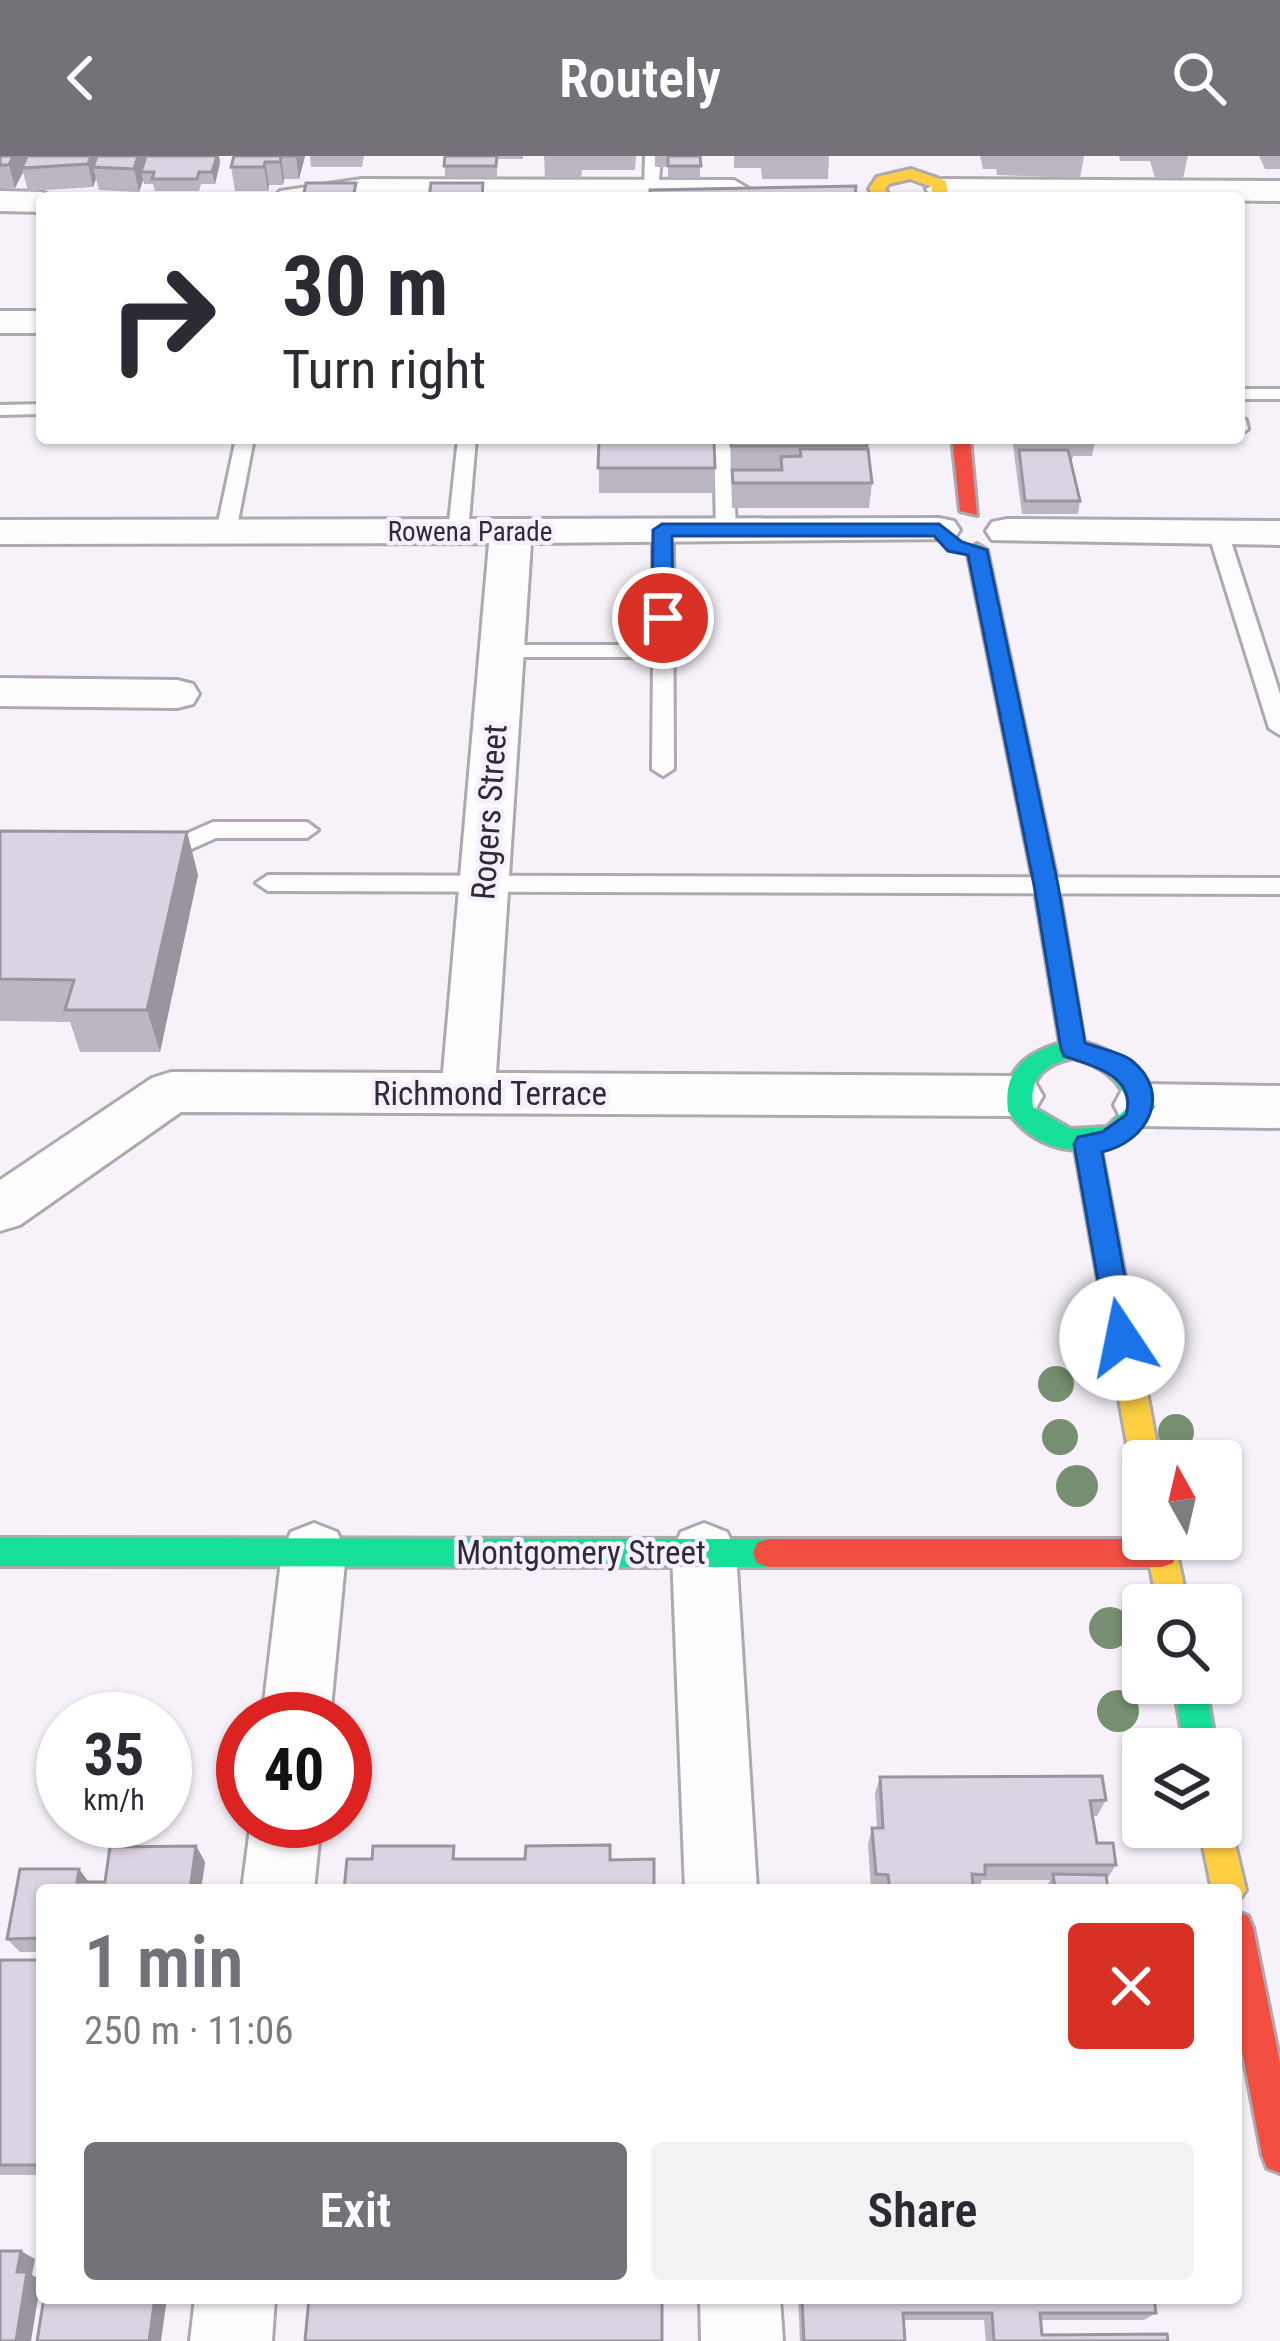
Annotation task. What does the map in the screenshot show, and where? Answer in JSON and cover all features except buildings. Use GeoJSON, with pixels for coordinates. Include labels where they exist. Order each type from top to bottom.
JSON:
{"type":"FeatureCollection","features":[{"type":"Feature","properties":{"kind":"street"},"geometry":{"type":"LineString","coordinates":[[880,192],[883,179],[909,165],[935,180],[941,192]]}},
{"type":"Feature","properties":{"kind":"street"},"geometry":{"type":"LineString","coordinates":[[339,192],[417,173],[652,173],[766,190]]}},
{"type":"Feature","properties":{"kind":"street"},"geometry":{"type":"LineString","coordinates":[[835,190],[858,192]]}},
{"type":"Feature","properties":{"kind":"street"},"geometry":{"type":"LineString","coordinates":[[1220,192],[1280,190]]}},
{"type":"Feature","properties":{"kind":"street"},"geometry":{"type":"LineString","coordinates":[[0,201],[36,202]]}},
{"type":"Feature","properties":{"kind":"street"},"geometry":{"type":"LineString","coordinates":[[0,322],[36,322]]}},
{"type":"Feature","properties":{"kind":"street"},"geometry":{"type":"LineString","coordinates":[[960,444],[955,546],[1280,533]]}},
{"type":"Feature","properties":{"kind":"street"},"geometry":{"type":"LineString","coordinates":[[954,520],[998,519],[992,541],[1073,1049]]}},
{"type":"Feature","properties":{"kind":"street","name":"Rowena Parade"},"geometry":{"type":"LineString","coordinates":[[0,532],[726,530],[954,520]]}},
{"type":"Feature","properties":{"kind":"street","name":"Rogers Street"},"geometry":{"type":"LineString","coordinates":[[468,1093],[511,532]]}},
{"type":"Feature","properties":{"kind":"street"},"geometry":{"type":"LineString","coordinates":[[0,692],[177,694]]}},
{"type":"Feature","properties":{"kind":"street"},"geometry":{"type":"LineString","coordinates":[[1073,1049],[1121,1066],[1139,1091],[1141,1105],[1136,1121],[1124,1133],[1088,1144],[1048,1135],[1021,1111],[1016,1096],[1024,1068],[1036,1058],[1073,1049]]}},
{"type":"Feature","properties":{"kind":"street","name":"Richmond Terrace"},"geometry":{"type":"LineString","coordinates":[[0,1209],[171,1092],[1016,1096]]}},
{"type":"Feature","properties":{"kind":"street"},"geometry":{"type":"LineString","coordinates":[[1141,1105],[1280,1107]]}},
{"type":"Feature","properties":{"kind":"street"},"geometry":{"type":"LineString","coordinates":[[1088,1144],[1141,1440]]}},
{"type":"Feature","properties":{"kind":"street","name":"Montgomery Street"},"geometry":{"type":"LineString","coordinates":[[0,1552],[1122,1546]]}},
{"type":"Feature","properties":{"kind":"street"},"geometry":{"type":"LineString","coordinates":[[299,1692],[314,1552]]}},
{"type":"Feature","properties":{"kind":"street"},"geometry":{"type":"LineString","coordinates":[[704,1552],[721,1884]]}},
{"type":"Feature","properties":{"kind":"street"},"geometry":{"type":"LineString","coordinates":[[279,1884],[283,1848]]}},
{"type":"Feature","properties":{"kind":"street"},"geometry":{"type":"LineString","coordinates":[[1220,1848],[1228,1884]]}},
{"type":"Feature","properties":{"kind":"street"},"geometry":{"type":"LineString","coordinates":[[1242,1959],[1280,2155]]}},
{"type":"Feature","properties":{"kind":"street"},"geometry":{"type":"LineString","coordinates":[[231,2341],[234,2304]]}},
{"type":"Feature","properties":{"kind":"street"},"geometry":{"type":"LineString","coordinates":[[740,2304],[742,2341]]}},
{"type":"Feature","properties":{"kind":"lane"},"geometry":{"type":"LineString","coordinates":[[1245,394],[1280,394]]}},
{"type":"Feature","properties":{"kind":"lane"},"geometry":{"type":"LineString","coordinates":[[0,410],[36,410]]}},
{"type":"Feature","properties":{"kind":"lane"},"geometry":{"type":"LineString","coordinates":[[226,532],[244,444]]}},
{"type":"Feature","properties":{"kind":"lane"},"geometry":{"type":"LineString","coordinates":[[458,532],[466,444]]}},
{"type":"Feature","properties":{"kind":"lane"},"geometry":{"type":"LineString","coordinates":[[723,444],[726,530]]}},
{"type":"Feature","properties":{"kind":"lane"},"geometry":{"type":"LineString","coordinates":[[662,530],[663,770]]}},
{"type":"Feature","properties":{"kind":"lane"},"geometry":{"type":"LineString","coordinates":[[1218,532],[1280,728]]}},
{"type":"Feature","properties":{"kind":"lane"},"geometry":{"type":"LineString","coordinates":[[501,651],[663,651]]}},
{"type":"Feature","properties":{"kind":"lane"},"geometry":{"type":"LineString","coordinates":[[134,856],[156,857],[213,830],[307,830]]}},
{"type":"Feature","properties":{"kind":"lane"},"geometry":{"type":"LineString","coordinates":[[268,883],[1280,886]]}},
{"type":"Feature","properties":{"kind":"traffic: fast"},"geometry":{"type":"LineString","coordinates":[[977,550],[1046,885],[1073,1049]]}},
{"type":"Feature","properties":{"kind":"traffic: fast"},"geometry":{"type":"LineString","coordinates":[[1073,1049],[1118,1067],[1138,1094],[1142,1107],[1116,1134],[1085,1142],[1068,1139],[1021,1111],[1020,1085],[1030,1067],[1073,1049]]}},
{"type":"Feature","properties":{"kind":"traffic: fast"},"geometry":{"type":"LineString","coordinates":[[0,1552],[768,1553]]}},
{"type":"Feature","properties":{"kind":"traffic: fast"},"geometry":{"type":"LineString","coordinates":[[1193,1704],[1197,1728]]}},
{"type":"Feature","properties":{"kind":"traffic: slow"},"geometry":{"type":"LineString","coordinates":[[879,192],[883,180],[911,174],[940,184],[940,192]]}},
{"type":"Feature","properties":{"kind":"traffic: slow"},"geometry":{"type":"LineString","coordinates":[[1087,1144],[1141,1440]]}},
{"type":"Feature","properties":{"kind":"traffic: slow"},"geometry":{"type":"LineString","coordinates":[[1163,1560],[1169,1584]]}},
{"type":"Feature","properties":{"kind":"traffic: slow"},"geometry":{"type":"LineString","coordinates":[[1220,1848],[1228,1884]]}},
{"type":"Feature","properties":{"kind":"traffic: jam"},"geometry":{"type":"LineString","coordinates":[[962,444],[970,511]]}},
{"type":"Feature","properties":{"kind":"traffic: jam"},"geometry":{"type":"LineString","coordinates":[[768,1553],[1122,1553]]}},
{"type":"Feature","properties":{"kind":"traffic: jam"},"geometry":{"type":"LineString","coordinates":[[1242,1959],[1280,2155]]}},
{"type":"Feature","properties":{"kind":"route"},"geometry":{"type":"LineString","coordinates":[[663,618],[662,530],[939,530],[947,542],[977,550],[1046,885],[1073,1049],[1121,1066],[1139,1091],[1142,1107],[1124,1133],[1088,1144],[1122,1338]]}}]}
